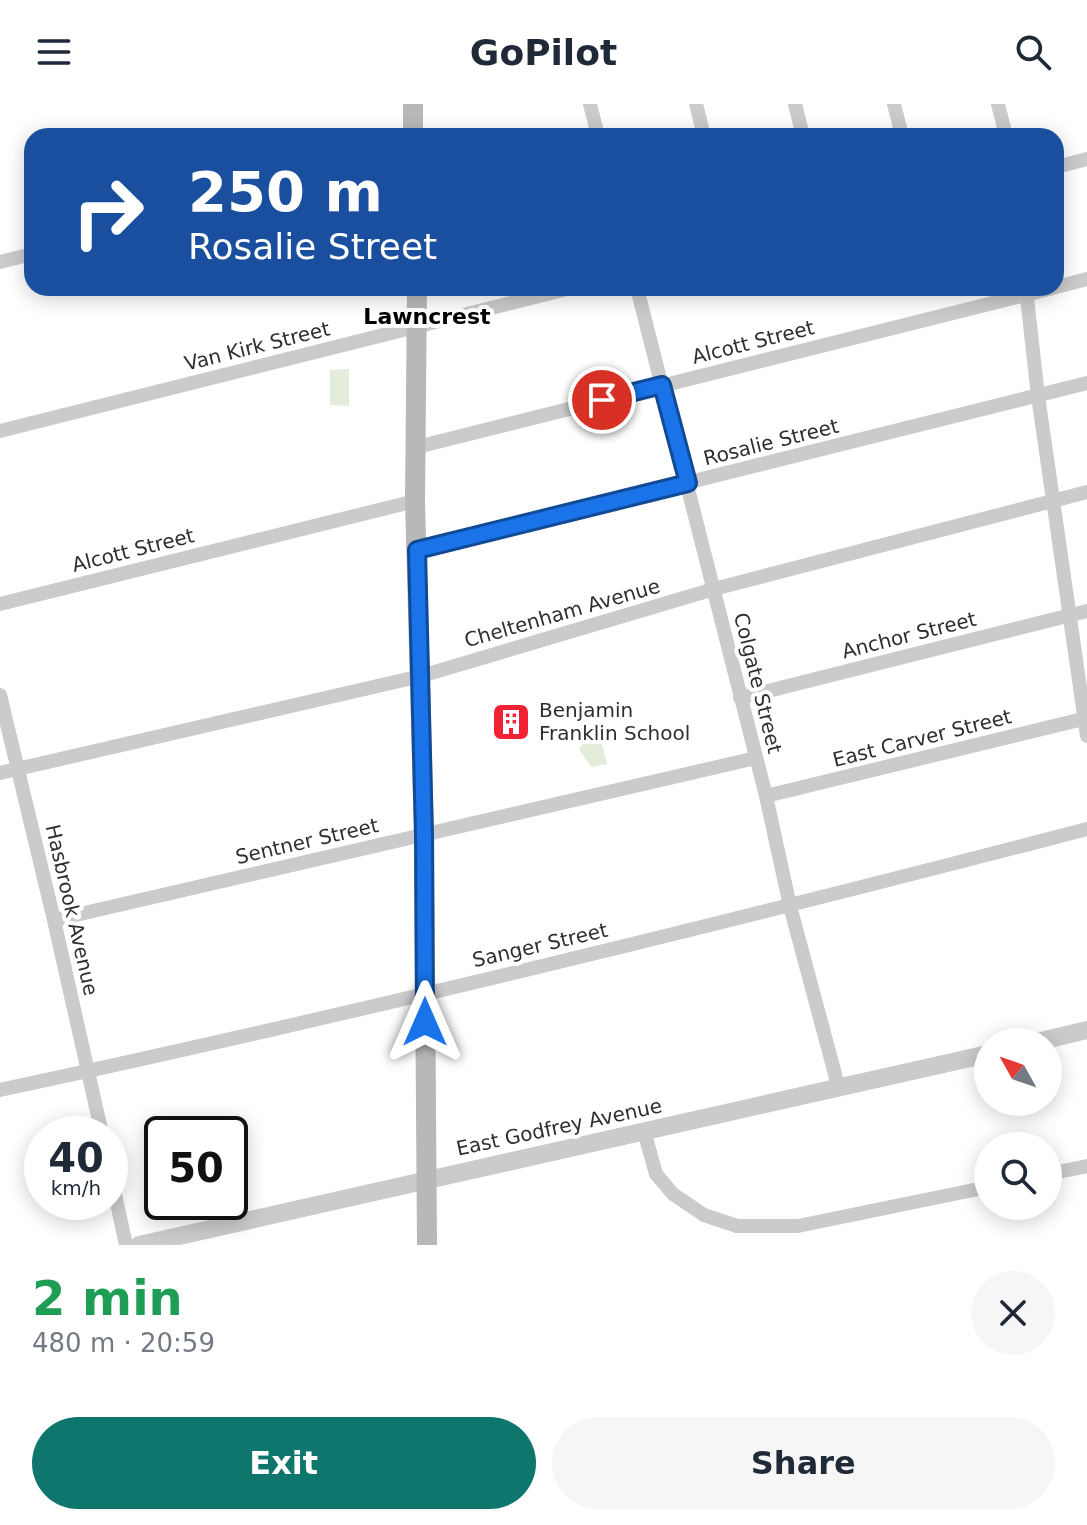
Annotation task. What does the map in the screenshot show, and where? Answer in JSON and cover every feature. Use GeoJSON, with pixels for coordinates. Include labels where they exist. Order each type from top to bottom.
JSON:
{"type":"FeatureCollection","features":[{"type":"Feature","properties":{"kind":"main road"},"geometry":{"type":"LineString","coordinates":[[413,104],[413,128]]}},
{"type":"Feature","properties":{"kind":"main road"},"geometry":{"type":"LineString","coordinates":[[417,296],[415,501],[424,835],[427,1245]]}},
{"type":"Feature","properties":{"kind":"street"},"geometry":{"type":"LineString","coordinates":[[590,104],[596,128]]}},
{"type":"Feature","properties":{"kind":"street"},"geometry":{"type":"LineString","coordinates":[[696,104],[702,128]]}},
{"type":"Feature","properties":{"kind":"street"},"geometry":{"type":"LineString","coordinates":[[795,104],[801,128]]}},
{"type":"Feature","properties":{"kind":"street"},"geometry":{"type":"LineString","coordinates":[[894,104],[900,128]]}},
{"type":"Feature","properties":{"kind":"street"},"geometry":{"type":"LineString","coordinates":[[998,104],[1004,128]]}},
{"type":"Feature","properties":{"kind":"street"},"geometry":{"type":"LineString","coordinates":[[1064,165],[1087,159]]}},
{"type":"Feature","properties":{"kind":"street"},"geometry":{"type":"LineString","coordinates":[[0,262],[24,256]]}},
{"type":"Feature","properties":{"kind":"street","name":"Alcott Street"},"geometry":{"type":"LineString","coordinates":[[1064,285],[1087,279]]}},
{"type":"Feature","properties":{"kind":"street","name":"Van Kirk Street"},"geometry":{"type":"LineString","coordinates":[[0,431],[540,296]]}},
{"type":"Feature","properties":{"kind":"street","name":"Colgate Street"},"geometry":{"type":"LineString","coordinates":[[639,296],[766,796],[790,906],[839,1089]]}},
{"type":"Feature","properties":{"kind":"street","name":"Alcott Street"},"geometry":{"type":"LineString","coordinates":[[417,447],[1008,296]]}},
{"type":"Feature","properties":{"kind":"street"},"geometry":{"type":"LineString","coordinates":[[1028,296],[1038,396],[1087,736]]}},
{"type":"Feature","properties":{"kind":"street","name":"Rosalie Street"},"geometry":{"type":"LineString","coordinates":[[417,550],[1087,383]]}},
{"type":"Feature","properties":{"kind":"street","name":"Cheltenham Avenue"},"geometry":{"type":"LineString","coordinates":[[0,773],[421,676],[714,589],[1087,492]]}},
{"type":"Feature","properties":{"kind":"street","name":"Alcott Street"},"geometry":{"type":"LineString","coordinates":[[0,604],[415,501]]}},
{"type":"Feature","properties":{"kind":"street","name":"Anchor Street"},"geometry":{"type":"LineString","coordinates":[[740,698],[1087,611]]}},
{"type":"Feature","properties":{"kind":"street","name":"Hasbrook Avenue"},"geometry":{"type":"LineString","coordinates":[[0,695],[98,1116]]}},
{"type":"Feature","properties":{"kind":"street","name":"East Carver Street"},"geometry":{"type":"LineString","coordinates":[[766,796],[1086,719]]}},
{"type":"Feature","properties":{"kind":"street","name":"Sentner Street"},"geometry":{"type":"LineString","coordinates":[[54,920],[756,758]]}},
{"type":"Feature","properties":{"kind":"street","name":"Sanger Street"},"geometry":{"type":"LineString","coordinates":[[0,1090],[424,994],[790,906],[1087,829]]}},
{"type":"Feature","properties":{"kind":"street"},"geometry":{"type":"LineString","coordinates":[[1062,1036],[1087,1030]]}},
{"type":"Feature","properties":{"kind":"street","name":"East Godfrey Avenue"},"geometry":{"type":"LineString","coordinates":[[139,1245],[974,1057]]}},
{"type":"Feature","properties":{"kind":"street"},"geometry":{"type":"LineString","coordinates":[[644,1131],[656,1174],[673,1194],[704,1215],[737,1226],[798,1226],[974,1190]]}},
{"type":"Feature","properties":{"kind":"street"},"geometry":{"type":"LineString","coordinates":[[1062,1171],[1087,1166]]}},
{"type":"Feature","properties":{"kind":"street"},"geometry":{"type":"LineString","coordinates":[[121,1220],[126,1245]]}},
{"type":"Feature","properties":{"kind":"green space"},"geometry":{"type":"Polygon","coordinates":[[[349,369],[349,406],[330,405],[330,370],[349,369]]]}},
{"type":"Feature","properties":{"kind":"green space"},"geometry":{"type":"Polygon","coordinates":[[[597,724],[607,764],[591,767],[579,749],[586,741],[586,729],[597,724]]]}},
{"type":"Feature","properties":{"kind":"place","name":"Benjamin Franklin School"},"geometry":{"type":"Point","coordinates":[511,722]}},
{"type":"Feature","properties":{"kind":"district","name":"Lawncrest"},"geometry":{"type":"Point","coordinates":[427,316]}},
{"type":"Feature","properties":{"kind":"route"},"geometry":{"type":"LineString","coordinates":[[425,1022],[417,550],[688,483],[662,385],[602,400]]}}]}
